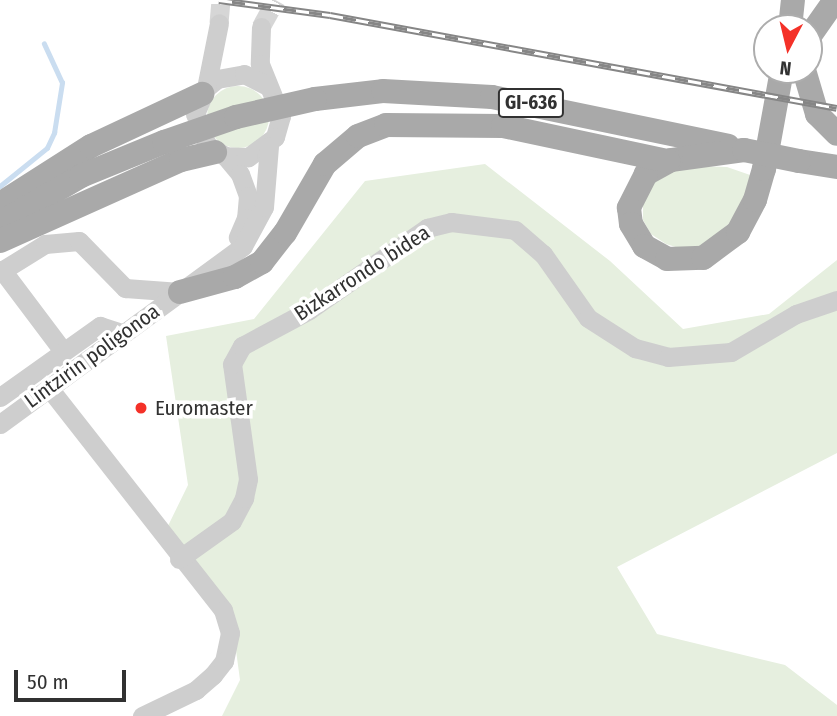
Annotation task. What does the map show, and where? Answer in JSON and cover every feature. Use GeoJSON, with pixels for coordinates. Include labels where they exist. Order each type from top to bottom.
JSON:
{"type":"FeatureCollection","features":[{"type":"Feature","properties":{"kind":"main road"},"geometry":{"type":"LineString","coordinates":[[823,17],[835,0]]}},
{"type":"Feature","properties":{"kind":"main road"},"geometry":{"type":"LineString","coordinates":[[667,161],[638,185],[629,208],[631,223],[644,246],[654,253],[667,259],[703,258],[730,240],[755,200],[779,84]]}},
{"type":"Feature","properties":{"kind":"main road"},"geometry":{"type":"LineString","coordinates":[[808,84],[817,114],[837,134]]}},
{"type":"Feature","properties":{"kind":"main road"},"geometry":{"type":"LineString","coordinates":[[0,204],[91,146],[204,91]]}},
{"type":"Feature","properties":{"kind":"main road","name":"GI-636"},"geometry":{"type":"LineString","coordinates":[[0,223],[81,176],[164,142],[236,117],[315,99],[383,91],[492,97],[837,167]]}},
{"type":"Feature","properties":{"kind":"main road"},"geometry":{"type":"LineString","coordinates":[[183,290],[235,276],[262,262],[285,233],[325,164],[352,140],[386,125],[503,126],[667,161],[744,150]]}},
{"type":"Feature","properties":{"kind":"main road"},"geometry":{"type":"LineString","coordinates":[[0,241],[181,160],[220,154]]}},
{"type":"Feature","properties":{"kind":"street"},"geometry":{"type":"LineString","coordinates":[[219,23],[196,125],[220,154],[248,157],[269,146],[281,116],[260,64],[261,27]]}},
{"type":"Feature","properties":{"kind":"street"},"geometry":{"type":"LineString","coordinates":[[204,91],[217,79],[244,74],[268,86]]}},
{"type":"Feature","properties":{"kind":"street","name":"Lintzirin poligonoa"},"geometry":{"type":"LineString","coordinates":[[0,424],[121,333],[235,253],[256,228],[266,195],[269,146]]}},
{"type":"Feature","properties":{"kind":"street","name":"Lintzirin poligonoa"},"geometry":{"type":"LineString","coordinates":[[183,290],[230,247],[246,218],[245,184],[220,154]]}},
{"type":"Feature","properties":{"kind":"street","name":"Bizkarrondo bidea"},"geometry":{"type":"LineString","coordinates":[[179,559],[232,521],[244,498],[247,479],[232,364],[242,345],[309,310],[427,228],[451,222],[515,230],[543,254],[588,318],[635,348],[668,357],[732,352],[796,314],[837,300]]}},
{"type":"Feature","properties":{"kind":"street"},"geometry":{"type":"LineString","coordinates":[[63,351],[1,271],[45,244],[79,241],[125,288],[183,290]]}},
{"type":"Feature","properties":{"kind":"street"},"geometry":{"type":"LineString","coordinates":[[0,397],[100,326],[121,333]]}},
{"type":"Feature","properties":{"kind":"street"},"geometry":{"type":"LineString","coordinates":[[49,388],[179,559],[223,610],[230,633],[224,661],[196,690],[142,716]]}},
{"type":"Feature","properties":{"kind":"green space"},"geometry":{"type":"Polygon","coordinates":[[[238,86],[260,95],[269,117],[260,139],[238,148],[216,139],[207,117],[216,95],[238,86]]]}},
{"type":"Feature","properties":{"kind":"green space"},"geometry":{"type":"Polygon","coordinates":[[[485,164],[610,261],[683,329],[769,314],[837,260],[837,453],[617,567],[657,634],[785,665],[837,705],[837,716],[222,716],[240,680],[230,606],[166,530],[188,485],[166,336],[254,319],[365,181],[485,164]]]}},
{"type":"Feature","properties":{"kind":"green space"},"geometry":{"type":"Polygon","coordinates":[[[697,166],[727,167],[753,176],[734,219],[702,246],[682,249],[666,244],[651,234],[643,220],[643,199],[651,183],[667,172],[697,166]]]}},
{"type":"Feature","properties":{"kind":"waterway"},"geometry":{"type":"LineString","coordinates":[[0,186],[47,148],[54,133],[62,83],[44,44]]}},
{"type":"Feature","properties":{"kind":"tunnel"},"geometry":{"type":"LineString","coordinates":[[219,23],[221,0]]}},
{"type":"Feature","properties":{"kind":"tunnel"},"geometry":{"type":"LineString","coordinates":[[261,27],[276,0]]}},
{"type":"Feature","properties":{"kind":"railway"},"geometry":{"type":"LineString","coordinates":[[219,0],[330,15],[837,108]]}},
{"type":"Feature","properties":{"kind":"place","name":"Euromaster"},"geometry":{"type":"Point","coordinates":[141,408]}}]}
